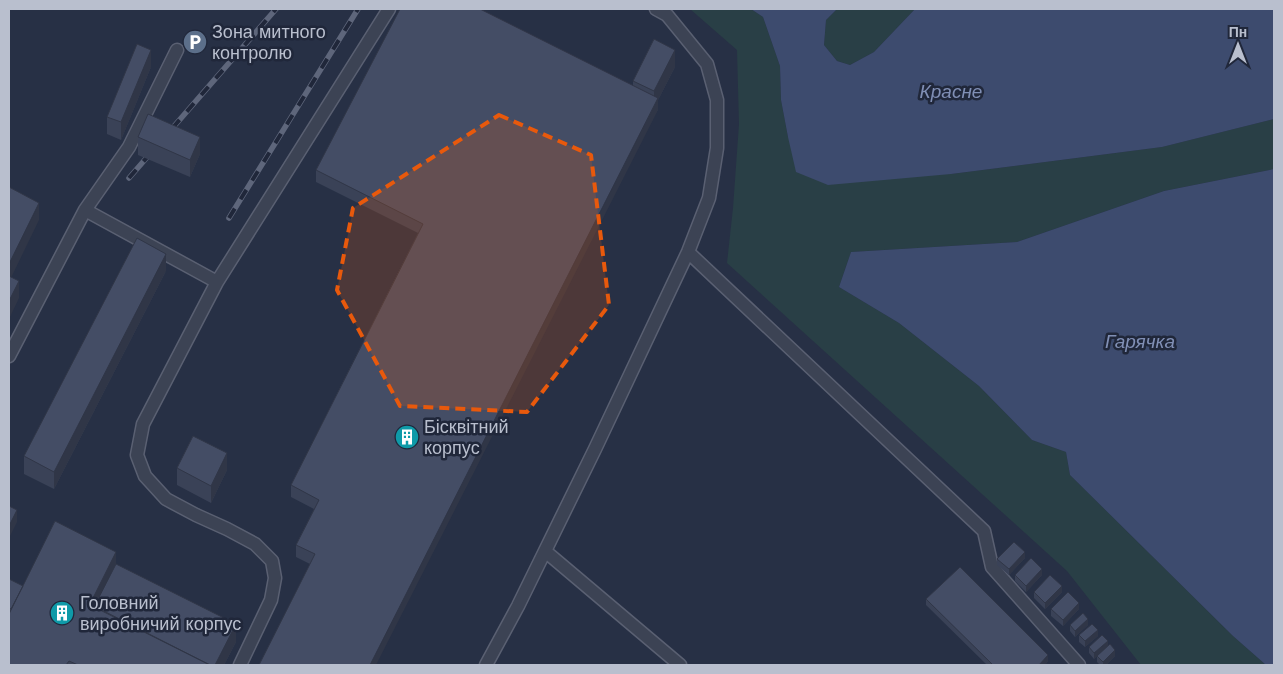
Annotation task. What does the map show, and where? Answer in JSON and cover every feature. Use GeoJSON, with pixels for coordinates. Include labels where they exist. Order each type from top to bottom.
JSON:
{"type":"FeatureCollection","features":[{"type":"Feature","properties":{"kind":"lane"},"geometry":{"type":"LineString","coordinates":[[240,665],[271,600],[275,578],[272,561],[255,544],[227,529],[196,516],[166,499],[145,476],[138,455],[142,424],[217,282],[389,9]]}},
{"type":"Feature","properties":{"kind":"lane"},"geometry":{"type":"LineString","coordinates":[[486,665],[545,551],[688,252],[709,198],[717,148],[717,100],[706,64],[667,16],[656,9]]}},
{"type":"Feature","properties":{"kind":"lane"},"geometry":{"type":"LineString","coordinates":[[9,356],[85,210],[129,147],[177,50]]}},
{"type":"Feature","properties":{"kind":"lane"},"geometry":{"type":"LineString","coordinates":[[85,210],[217,282]]}},
{"type":"Feature","properties":{"kind":"lane"},"geometry":{"type":"LineString","coordinates":[[688,252],[984,531],[992,568],[1079,665]]}},
{"type":"Feature","properties":{"kind":"lane"},"geometry":{"type":"LineString","coordinates":[[545,551],[680,665]]}},
{"type":"Feature","properties":{"kind":"highlighted area"},"geometry":{"type":"Polygon","coordinates":[[[499,115],[591,155],[609,305],[527,412],[400,406],[337,290],[353,208],[499,115]]]}},
{"type":"Feature","properties":{"kind":"shaded area"},"geometry":{"type":"Polygon","coordinates":[[[690,9],[751,9],[763,17],[780,66],[781,100],[788,137],[951,174],[1162,147],[1274,119],[1274,169],[1164,191],[1017,242],[851,252],[839,287],[899,323],[979,386],[1032,440],[1066,452],[1070,475],[1233,636],[1266,665],[1141,665],[1067,571],[727,263],[739,124],[737,50],[690,9]]]}},
{"type":"Feature","properties":{"kind":"shaded area"},"geometry":{"type":"Polygon","coordinates":[[[837,9],[915,9],[874,52],[850,65],[837,61],[824,45],[826,20],[837,9]]]}},
{"type":"Feature","properties":{"kind":"water","name":"Красне"},"geometry":{"type":"Polygon","coordinates":[[[751,9],[837,9],[826,20],[824,45],[837,61],[850,65],[874,52],[915,9],[1274,9],[1274,119],[1162,147],[951,174],[828,185],[796,172],[781,100],[780,66],[763,17],[751,9]]]}},
{"type":"Feature","properties":{"kind":"water","name":"Гарячка"},"geometry":{"type":"Polygon","coordinates":[[[1274,169],[1274,665],[1266,665],[1233,636],[1070,475],[1066,452],[1032,440],[979,386],[899,323],[839,287],[851,252],[1017,242],[1164,191],[1274,169]]]}},
{"type":"Feature","properties":{"kind":"building"},"geometry":{"type":"Polygon","coordinates":[[[400,9],[480,9],[658,98],[370,665],[259,665],[315,554],[296,545],[319,500],[291,485],[423,224],[316,170],[400,9]]]}},
{"type":"Feature","properties":{"kind":"building"},"geometry":{"type":"Polygon","coordinates":[[[654,39],[675,50],[654,91],[633,81],[654,39]]]}},
{"type":"Feature","properties":{"kind":"building"},"geometry":{"type":"Polygon","coordinates":[[[137,44],[151,50],[121,122],[107,117],[137,44]]]}},
{"type":"Feature","properties":{"kind":"building"},"geometry":{"type":"Polygon","coordinates":[[[148,114],[200,137],[190,160],[138,137],[148,114]]]}},
{"type":"Feature","properties":{"kind":"building"},"geometry":{"type":"Polygon","coordinates":[[[9,187],[39,203],[9,264],[9,187]]]}},
{"type":"Feature","properties":{"kind":"building"},"geometry":{"type":"Polygon","coordinates":[[[137,238],[166,254],[54,472],[24,456],[137,238]]]}},
{"type":"Feature","properties":{"kind":"building"},"geometry":{"type":"Polygon","coordinates":[[[9,276],[19,281],[9,301],[9,276]]]}},
{"type":"Feature","properties":{"kind":"building"},"geometry":{"type":"Polygon","coordinates":[[[193,436],[227,453],[211,486],[177,468],[193,436]]]}},
{"type":"Feature","properties":{"kind":"building"},"geometry":{"type":"Polygon","coordinates":[[[9,506],[17,510],[9,526],[9,506]]]}},
{"type":"Feature","properties":{"kind":"building","name":"Головний виробничий корпус"},"geometry":{"type":"Polygon","coordinates":[[[55,521],[116,552],[90,604],[210,665],[78,665],[69,661],[66,665],[9,665],[9,614],[55,521]]]}},
{"type":"Feature","properties":{"kind":"building"},"geometry":{"type":"Polygon","coordinates":[[[1014,542],[1025,552],[1009,569],[997,559],[1014,542]]]}},
{"type":"Feature","properties":{"kind":"building"},"geometry":{"type":"Polygon","coordinates":[[[1031,558],[1042,569],[1026,586],[1015,575],[1031,558]]]}},
{"type":"Feature","properties":{"kind":"building"},"geometry":{"type":"Polygon","coordinates":[[[116,564],[236,624],[215,665],[210,665],[94,607],[116,564]]]}},
{"type":"Feature","properties":{"kind":"building"},"geometry":{"type":"Polygon","coordinates":[[[960,567],[1048,655],[1039,665],[993,665],[926,599],[960,567]]]}},
{"type":"Feature","properties":{"kind":"building"},"geometry":{"type":"Polygon","coordinates":[[[1050,575],[1062,586],[1045,603],[1034,592],[1050,575]]]}},
{"type":"Feature","properties":{"kind":"building"},"geometry":{"type":"Polygon","coordinates":[[[9,579],[23,586],[11,609],[9,608],[9,579]]]}},
{"type":"Feature","properties":{"kind":"building"},"geometry":{"type":"Polygon","coordinates":[[[1068,592],[1079,603],[1063,620],[1051,609],[1068,592]]]}},
{"type":"Feature","properties":{"kind":"building"},"geometry":{"type":"Polygon","coordinates":[[[1083,613],[1088,619],[1075,631],[1070,625],[1083,613]]]}},
{"type":"Feature","properties":{"kind":"building"},"geometry":{"type":"Polygon","coordinates":[[[1092,624],[1098,630],[1085,641],[1079,635],[1092,624]]]}},
{"type":"Feature","properties":{"kind":"building"},"geometry":{"type":"Polygon","coordinates":[[[1102,635],[1108,641],[1094,653],[1089,647],[1102,635]]]}},
{"type":"Feature","properties":{"kind":"building"},"geometry":{"type":"Polygon","coordinates":[[[1110,644],[1115,650],[1103,662],[1097,656],[1110,644]]]}},
{"type":"Feature","properties":{"kind":"railway"},"geometry":{"type":"LineString","coordinates":[[129,178],[276,9]]}},
{"type":"Feature","properties":{"kind":"railway"},"geometry":{"type":"LineString","coordinates":[[229,218],[358,9]]}},
{"type":"Feature","properties":{"kind":"place","name":"Зона митного контролю"},"geometry":{"type":"Point","coordinates":[195,42]}},
{"type":"Feature","properties":{"kind":"place","name":"Бісквітний корпус"},"geometry":{"type":"Point","coordinates":[407,437]}},
{"type":"Feature","properties":{"kind":"place","name":"Головний виробничий корпус"},"geometry":{"type":"Point","coordinates":[62,613]}}]}
